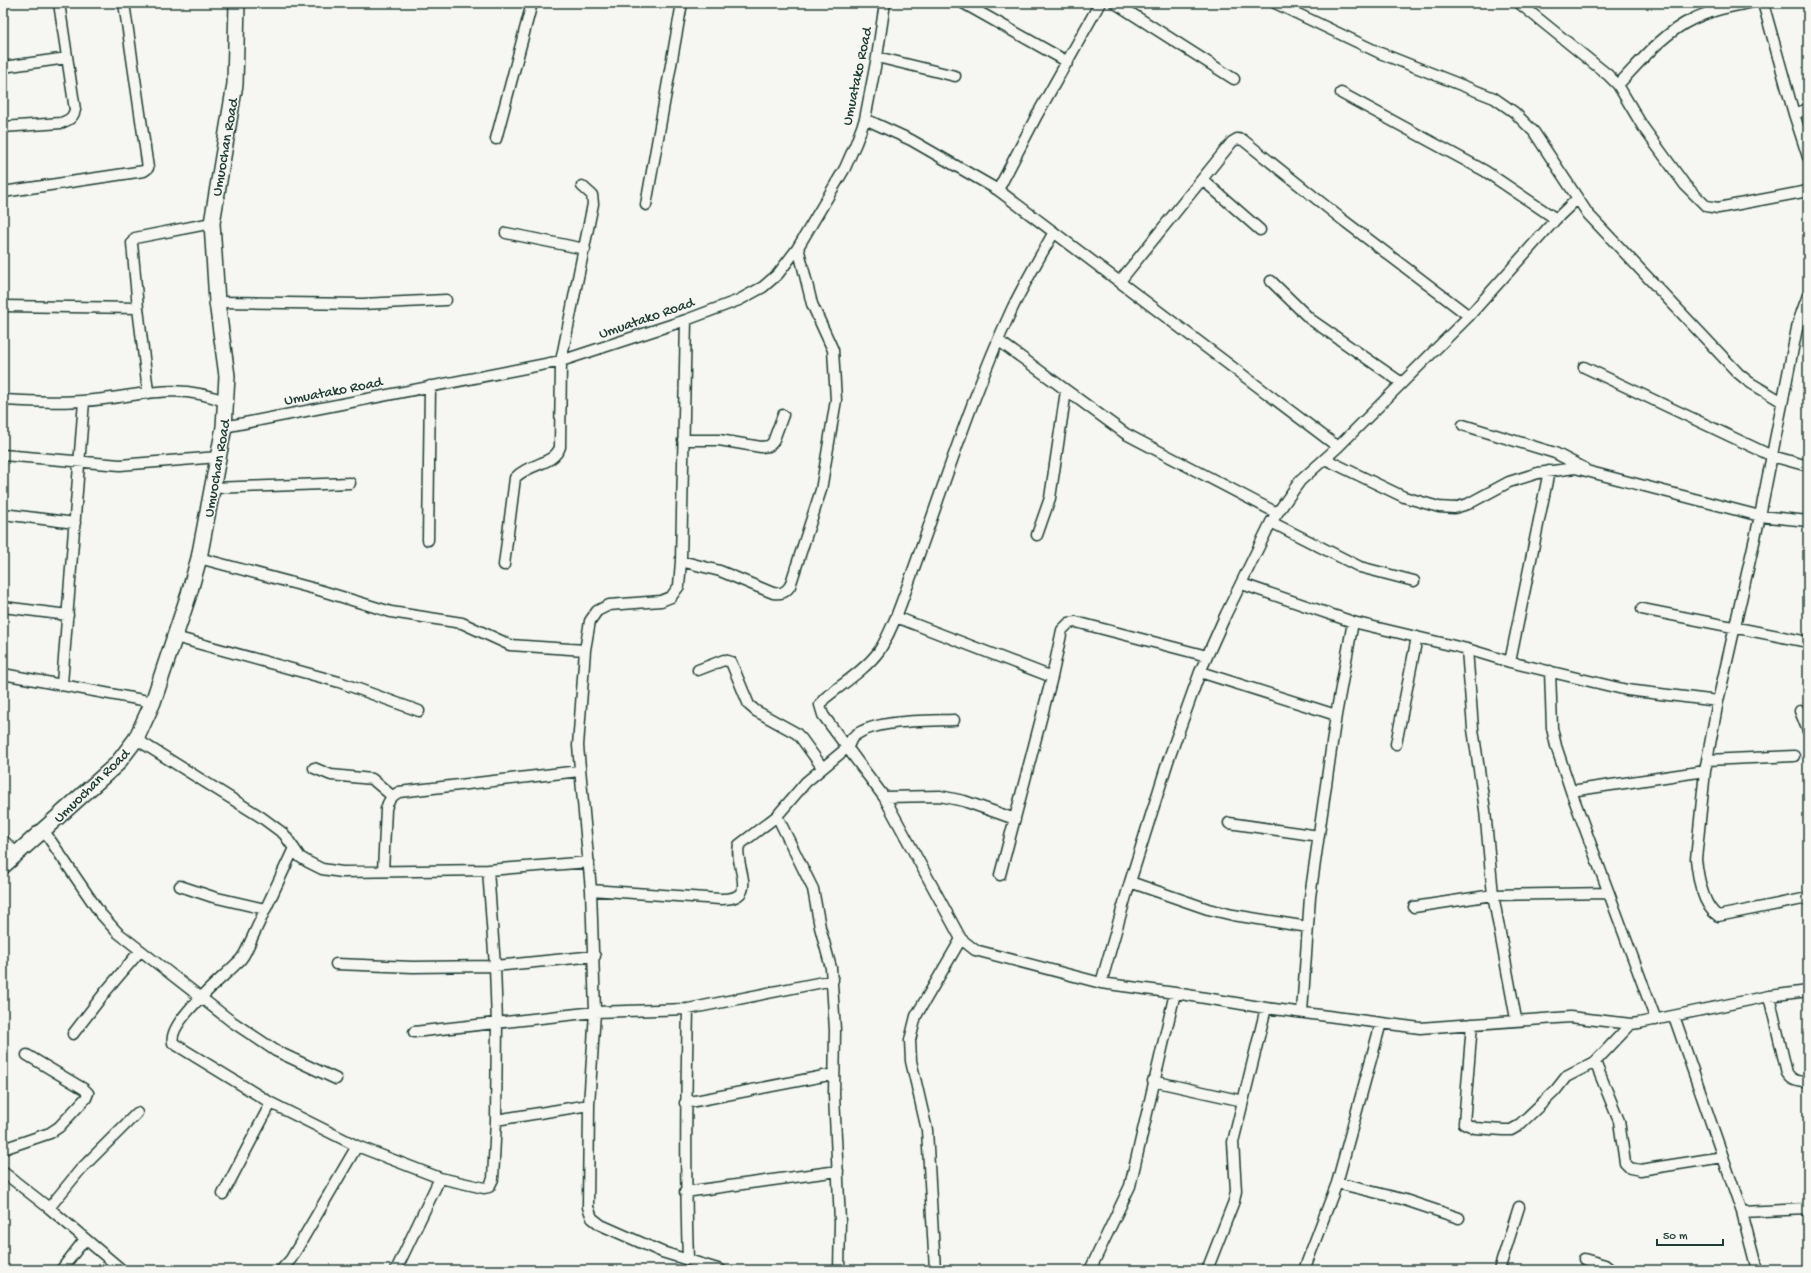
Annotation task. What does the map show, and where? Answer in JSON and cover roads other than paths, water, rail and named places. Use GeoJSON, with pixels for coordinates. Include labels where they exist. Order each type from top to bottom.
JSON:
{"type":"FeatureCollection","features":[{"type":"Feature","properties":{"kind":"street"},"geometry":{"type":"LineString","coordinates":[[3,127],[61,123],[74,116],[75,110],[59,3]]}},
{"type":"Feature","properties":{"kind":"street"},"geometry":{"type":"LineString","coordinates":[[3,192],[144,171],[148,168],[124,3]]}},
{"type":"Feature","properties":{"kind":"street","name":"Umuochan Road"},"geometry":{"type":"LineString","coordinates":[[3,866],[44,831],[117,764],[136,739],[153,702],[199,558],[224,427],[227,402],[227,376],[217,302],[212,222],[235,84],[237,3]]}},
{"type":"Feature","properties":{"kind":"street"},"geometry":{"type":"LineString","coordinates":[[496,139],[532,3]]}},
{"type":"Feature","properties":{"kind":"street"},"geometry":{"type":"LineString","coordinates":[[646,205],[682,3]]}},
{"type":"Feature","properties":{"kind":"street","name":"Umuatako Road"},"geometry":{"type":"LineString","coordinates":[[224,427],[560,361],[686,320],[739,300],[763,287],[778,274],[798,247],[845,168],[865,119],[886,3]]}},
{"type":"Feature","properties":{"kind":"street"},"geometry":{"type":"LineString","coordinates":[[963,3],[1068,62]]}},
{"type":"Feature","properties":{"kind":"street"},"geometry":{"type":"LineString","coordinates":[[998,190],[1037,115],[1100,3]]}},
{"type":"Feature","properties":{"kind":"street"},"geometry":{"type":"LineString","coordinates":[[1115,3],[1234,79]]}},
{"type":"Feature","properties":{"kind":"street"},"geometry":{"type":"LineString","coordinates":[[1275,3],[1380,54],[1494,98],[1514,112],[1534,132],[1588,214],[1738,373],[1748,382],[1781,401]]}},
{"type":"Feature","properties":{"kind":"street"},"geometry":{"type":"LineString","coordinates":[[1519,3],[1608,75],[1618,85],[1643,127],[1685,185],[1706,206],[1718,208],[1808,191]]}},
{"type":"Feature","properties":{"kind":"street"},"geometry":{"type":"LineString","coordinates":[[1618,85],[1665,38],[1693,19],[1721,9],[1749,3]]}},
{"type":"Feature","properties":{"kind":"street"},"geometry":{"type":"LineString","coordinates":[[1763,3],[1794,114],[1808,157]]}},
{"type":"Feature","properties":{"kind":"street"},"geometry":{"type":"LineString","coordinates":[[877,57],[955,76]]}},
{"type":"Feature","properties":{"kind":"street"},"geometry":{"type":"LineString","coordinates":[[3,67],[67,58]]}},
{"type":"Feature","properties":{"kind":"street"},"geometry":{"type":"LineString","coordinates":[[1341,93],[1485,170],[1556,219]]}},
{"type":"Feature","properties":{"kind":"street"},"geometry":{"type":"LineString","coordinates":[[1794,114],[1808,109]]}},
{"type":"Feature","properties":{"kind":"street"},"geometry":{"type":"LineString","coordinates":[[865,119],[911,140],[998,190],[1338,447]]}},
{"type":"Feature","properties":{"kind":"street"},"geometry":{"type":"LineString","coordinates":[[1120,281],[1203,180],[1232,142],[1237,139],[1243,140],[1343,220],[1469,316]]}},
{"type":"Feature","properties":{"kind":"street"},"geometry":{"type":"LineString","coordinates":[[1203,180],[1260,230]]}},
{"type":"Feature","properties":{"kind":"street"},"geometry":{"type":"LineString","coordinates":[[504,565],[515,478],[525,469],[553,457],[560,448],[560,361],[585,249],[593,204],[592,195],[582,186]]}},
{"type":"Feature","properties":{"kind":"street"},"geometry":{"type":"LineString","coordinates":[[1101,983],[1130,882],[1168,761],[1200,672],[1271,522],[1300,481],[1338,447],[1469,316],[1556,219],[1577,199]]}},
{"type":"Feature","properties":{"kind":"street"},"geometry":{"type":"LineString","coordinates":[[148,391],[132,243],[135,238],[212,222]]}},
{"type":"Feature","properties":{"kind":"street"},"geometry":{"type":"LineString","coordinates":[[1054,232],[1023,286],[998,342],[957,445],[896,618],[879,651],[824,699],[820,705],[823,715],[884,796],[961,939],[975,950],[1101,983],[1266,1008],[1420,1028],[1516,1019],[1570,1017],[1631,1024],[1769,996],[1808,991]]}},
{"type":"Feature","properties":{"kind":"street"},"geometry":{"type":"LineString","coordinates":[[506,233],[585,249]]}},
{"type":"Feature","properties":{"kind":"street"},"geometry":{"type":"LineString","coordinates":[[681,561],[720,571],[773,593],[780,594],[787,591],[790,586],[820,490],[836,400],[834,355],[812,304],[798,247]]}},
{"type":"Feature","properties":{"kind":"street"},"geometry":{"type":"LineString","coordinates":[[1271,281],[1310,319],[1402,383]]}},
{"type":"Feature","properties":{"kind":"street"},"geometry":{"type":"LineString","coordinates":[[1808,295],[1798,323],[1781,401],[1760,516],[1718,701],[1705,771],[1696,859],[1697,873],[1708,908],[1718,916],[1725,916],[1790,900],[1808,898]]}},
{"type":"Feature","properties":{"kind":"street"},"geometry":{"type":"LineString","coordinates":[[217,302],[362,304],[446,300]]}},
{"type":"Feature","properties":{"kind":"street"},"geometry":{"type":"LineString","coordinates":[[3,306],[138,308]]}},
{"type":"Feature","properties":{"kind":"street"},"geometry":{"type":"LineString","coordinates":[[686,320],[681,561],[679,586],[671,597],[661,601],[609,605],[597,611],[590,621],[585,650],[578,721],[579,771],[589,862],[595,956],[595,1012],[589,1105],[588,1207],[592,1218],[601,1226],[655,1249],[722,1270]]}},
{"type":"Feature","properties":{"kind":"street"},"geometry":{"type":"LineString","coordinates":[[998,342],[1126,434],[1277,513]]}},
{"type":"Feature","properties":{"kind":"street"},"geometry":{"type":"LineString","coordinates":[[1584,367],[1772,456],[1808,466]]}},
{"type":"Feature","properties":{"kind":"street"},"geometry":{"type":"LineString","coordinates":[[428,540],[430,386]]}},
{"type":"Feature","properties":{"kind":"street"},"geometry":{"type":"LineString","coordinates":[[3,400],[84,401],[148,391],[177,391],[201,393],[227,402]]}},
{"type":"Feature","properties":{"kind":"street"},"geometry":{"type":"LineString","coordinates":[[1037,535],[1050,498],[1066,391]]}},
{"type":"Feature","properties":{"kind":"street"},"geometry":{"type":"LineString","coordinates":[[62,684],[84,401]]}},
{"type":"Feature","properties":{"kind":"street"},"geometry":{"type":"LineString","coordinates":[[683,440],[720,440],[761,447],[769,446],[773,442],[783,415]]}},
{"type":"Feature","properties":{"kind":"street"},"geometry":{"type":"LineString","coordinates":[[1463,424],[1555,454],[1592,472]]}},
{"type":"Feature","properties":{"kind":"street"},"geometry":{"type":"LineString","coordinates":[[3,455],[120,466],[218,457]]}},
{"type":"Feature","properties":{"kind":"street"},"geometry":{"type":"LineString","coordinates":[[1325,459],[1404,497],[1439,507],[1454,508],[1468,504],[1509,482],[1550,471],[1575,468],[1760,516],[1808,521]]}},
{"type":"Feature","properties":{"kind":"street"},"geometry":{"type":"LineString","coordinates":[[1510,662],[1550,471]]}},
{"type":"Feature","properties":{"kind":"street"},"geometry":{"type":"LineString","coordinates":[[212,488],[350,483]]}},
{"type":"Feature","properties":{"kind":"street"},"geometry":{"type":"LineString","coordinates":[[3,514],[75,522]]}},
{"type":"Feature","properties":{"kind":"street"},"geometry":{"type":"LineString","coordinates":[[1271,522],[1360,567],[1414,581]]}},
{"type":"Feature","properties":{"kind":"street"},"geometry":{"type":"LineString","coordinates":[[199,558],[319,590],[391,612],[462,623],[510,645],[585,650]]}},
{"type":"Feature","properties":{"kind":"street"},"geometry":{"type":"LineString","coordinates":[[1242,584],[1353,622],[1467,649],[1510,662],[1646,693],[1718,701]]}},
{"type":"Feature","properties":{"kind":"street"},"geometry":{"type":"LineString","coordinates":[[3,607],[68,615]]}},
{"type":"Feature","properties":{"kind":"street"},"geometry":{"type":"LineString","coordinates":[[1642,609],[1734,626],[1808,642]]}},
{"type":"Feature","properties":{"kind":"street"},"geometry":{"type":"LineString","coordinates":[[896,618],[1052,677]]}},
{"type":"Feature","properties":{"kind":"street"},"geometry":{"type":"LineString","coordinates":[[1000,875],[1052,677],[1062,630],[1069,623],[1076,622],[1207,656]]}},
{"type":"Feature","properties":{"kind":"street"},"geometry":{"type":"LineString","coordinates":[[1302,1012],[1308,927],[1319,836],[1336,715],[1353,622]]}},
{"type":"Feature","properties":{"kind":"street"},"geometry":{"type":"LineString","coordinates":[[175,637],[339,682],[419,711]]}},
{"type":"Feature","properties":{"kind":"street"},"geometry":{"type":"LineString","coordinates":[[1396,744],[1417,637]]}},
{"type":"Feature","properties":{"kind":"street"},"geometry":{"type":"LineString","coordinates":[[1467,649],[1473,730],[1485,810],[1493,895],[1516,1019]]}},
{"type":"Feature","properties":{"kind":"street"},"geometry":{"type":"LineString","coordinates":[[698,670],[724,660],[731,662],[749,704],[756,712],[796,733],[802,738],[822,767]]}},
{"type":"Feature","properties":{"kind":"street"},"geometry":{"type":"LineString","coordinates":[[1550,671],[1552,728],[1571,792],[1656,1020]]}},
{"type":"Feature","properties":{"kind":"street"},"geometry":{"type":"LineString","coordinates":[[1200,672],[1336,715]]}},
{"type":"Feature","properties":{"kind":"street"},"geometry":{"type":"LineString","coordinates":[[3,674],[153,702]]}},
{"type":"Feature","properties":{"kind":"street"},"geometry":{"type":"LineString","coordinates":[[1800,711],[1808,731]]}},
{"type":"Feature","properties":{"kind":"street"},"geometry":{"type":"LineString","coordinates":[[591,890],[720,899],[730,899],[738,896],[743,890],[744,882],[738,856],[740,845],[777,816],[806,782],[822,767],[848,747],[852,738],[876,727],[918,721],[954,720]]}},
{"type":"Feature","properties":{"kind":"street"},"geometry":{"type":"LineString","coordinates":[[136,739],[261,817],[284,834],[300,857],[322,869],[342,872],[488,870],[589,862]]}},
{"type":"Feature","properties":{"kind":"street"},"geometry":{"type":"LineString","coordinates":[[1707,760],[1794,756]]}},
{"type":"Feature","properties":{"kind":"street"},"geometry":{"type":"LineString","coordinates":[[314,768],[331,775],[372,779],[392,796]]}},
{"type":"Feature","properties":{"kind":"street"},"geometry":{"type":"LineString","coordinates":[[384,871],[386,809],[388,801],[392,796],[399,792],[503,778],[579,771]]}},
{"type":"Feature","properties":{"kind":"street"},"geometry":{"type":"LineString","coordinates":[[1571,792],[1705,771]]}},
{"type":"Feature","properties":{"kind":"street"},"geometry":{"type":"LineString","coordinates":[[884,796],[940,796],[964,801],[1015,819]]}},
{"type":"Feature","properties":{"kind":"street"},"geometry":{"type":"LineString","coordinates":[[777,816],[813,889],[820,927],[832,968],[835,1030],[834,1074],[838,1171],[839,1270]]}},
{"type":"Feature","properties":{"kind":"street"},"geometry":{"type":"LineString","coordinates":[[1229,823],[1319,836]]}},
{"type":"Feature","properties":{"kind":"street"},"geometry":{"type":"LineString","coordinates":[[44,831],[100,913],[117,932],[231,1021],[276,1051],[336,1079]]}},
{"type":"Feature","properties":{"kind":"street"},"geometry":{"type":"LineString","coordinates":[[3,840],[17,854]]}},
{"type":"Feature","properties":{"kind":"street"},"geometry":{"type":"LineString","coordinates":[[294,848],[246,951],[239,962],[200,997],[173,1032],[173,1043],[271,1103],[357,1146],[440,1178],[478,1188],[489,1187],[493,1178],[496,1120],[497,1023],[495,966],[488,870]]}},
{"type":"Feature","properties":{"kind":"street"},"geometry":{"type":"LineString","coordinates":[[1130,882],[1208,909],[1233,915],[1308,927]]}},
{"type":"Feature","properties":{"kind":"street"},"geometry":{"type":"LineString","coordinates":[[180,886],[213,897],[265,909]]}},
{"type":"Feature","properties":{"kind":"street"},"geometry":{"type":"LineString","coordinates":[[1414,907],[1493,895],[1609,893]]}},
{"type":"Feature","properties":{"kind":"street"},"geometry":{"type":"LineString","coordinates":[[935,1270],[927,1130],[911,1062],[910,1040],[916,1016],[961,939]]}},
{"type":"Feature","properties":{"kind":"street"},"geometry":{"type":"LineString","coordinates":[[73,1034],[106,991],[140,951]]}},
{"type":"Feature","properties":{"kind":"street"},"geometry":{"type":"LineString","coordinates":[[336,964],[413,967],[495,966],[595,956]]}},
{"type":"Feature","properties":{"kind":"street"},"geometry":{"type":"LineString","coordinates":[[414,1032],[595,1012],[688,1009],[833,980]]}},
{"type":"Feature","properties":{"kind":"street"},"geometry":{"type":"LineString","coordinates":[[1090,1270],[1130,1186],[1153,1081],[1175,993]]}},
{"type":"Feature","properties":{"kind":"street"},"geometry":{"type":"LineString","coordinates":[[1769,996],[1787,1073],[1790,1078],[1797,1082],[1808,1082]]}},
{"type":"Feature","properties":{"kind":"street"},"geometry":{"type":"LineString","coordinates":[[1207,1270],[1234,1201],[1236,1191],[1233,1142],[1266,1008]]}},
{"type":"Feature","properties":{"kind":"street"},"geometry":{"type":"LineString","coordinates":[[688,1009],[685,1103],[688,1260]]}},
{"type":"Feature","properties":{"kind":"street"},"geometry":{"type":"LineString","coordinates":[[1674,1016],[1742,1212],[1757,1270]]}},
{"type":"Feature","properties":{"kind":"street"},"geometry":{"type":"LineString","coordinates":[[1306,1270],[1337,1183],[1381,1023]]}},
{"type":"Feature","properties":{"kind":"street"},"geometry":{"type":"LineString","coordinates":[[1472,1024],[1464,1123],[1475,1128],[1512,1130],[1528,1118],[1566,1077],[1595,1062],[1631,1024]]}},
{"type":"Feature","properties":{"kind":"street"},"geometry":{"type":"LineString","coordinates":[[3,1149],[50,1133],[59,1127],[86,1098],[88,1093],[84,1089],[26,1055]]}},
{"type":"Feature","properties":{"kind":"street"},"geometry":{"type":"LineString","coordinates":[[1595,1062],[1619,1121],[1623,1155],[1625,1163],[1630,1168],[1640,1170],[1723,1157]]}},
{"type":"Feature","properties":{"kind":"street"},"geometry":{"type":"LineString","coordinates":[[685,1103],[834,1074]]}},
{"type":"Feature","properties":{"kind":"street"},"geometry":{"type":"LineString","coordinates":[[1153,1081],[1243,1101]]}},
{"type":"Feature","properties":{"kind":"street"},"geometry":{"type":"LineString","coordinates":[[223,1194],[271,1103]]}},
{"type":"Feature","properties":{"kind":"street"},"geometry":{"type":"LineString","coordinates":[[496,1120],[589,1105]]}},
{"type":"Feature","properties":{"kind":"street"},"geometry":{"type":"LineString","coordinates":[[49,1208],[80,1170],[137,1113]]}},
{"type":"Feature","properties":{"kind":"street"},"geometry":{"type":"LineString","coordinates":[[281,1270],[291,1259],[357,1146]]}},
{"type":"Feature","properties":{"kind":"street"},"geometry":{"type":"LineString","coordinates":[[686,1192],[838,1171]]}},
{"type":"Feature","properties":{"kind":"street"},"geometry":{"type":"LineString","coordinates":[[3,1172],[49,1208],[122,1270]]}},
{"type":"Feature","properties":{"kind":"street"},"geometry":{"type":"LineString","coordinates":[[396,1270],[440,1178]]}},
{"type":"Feature","properties":{"kind":"street"},"geometry":{"type":"LineString","coordinates":[[1337,1183],[1402,1199],[1459,1218]]}},
{"type":"Feature","properties":{"kind":"street"},"geometry":{"type":"LineString","coordinates":[[1499,1270],[1519,1207]]}},
{"type":"Feature","properties":{"kind":"street"},"geometry":{"type":"LineString","coordinates":[[1742,1212],[1808,1209]]}},
{"type":"Feature","properties":{"kind":"street"},"geometry":{"type":"LineString","coordinates":[[61,1270],[85,1239]]}},
{"type":"Feature","properties":{"kind":"street"},"geometry":{"type":"LineString","coordinates":[[1584,1259],[1605,1265],[1611,1270]]}}]}
